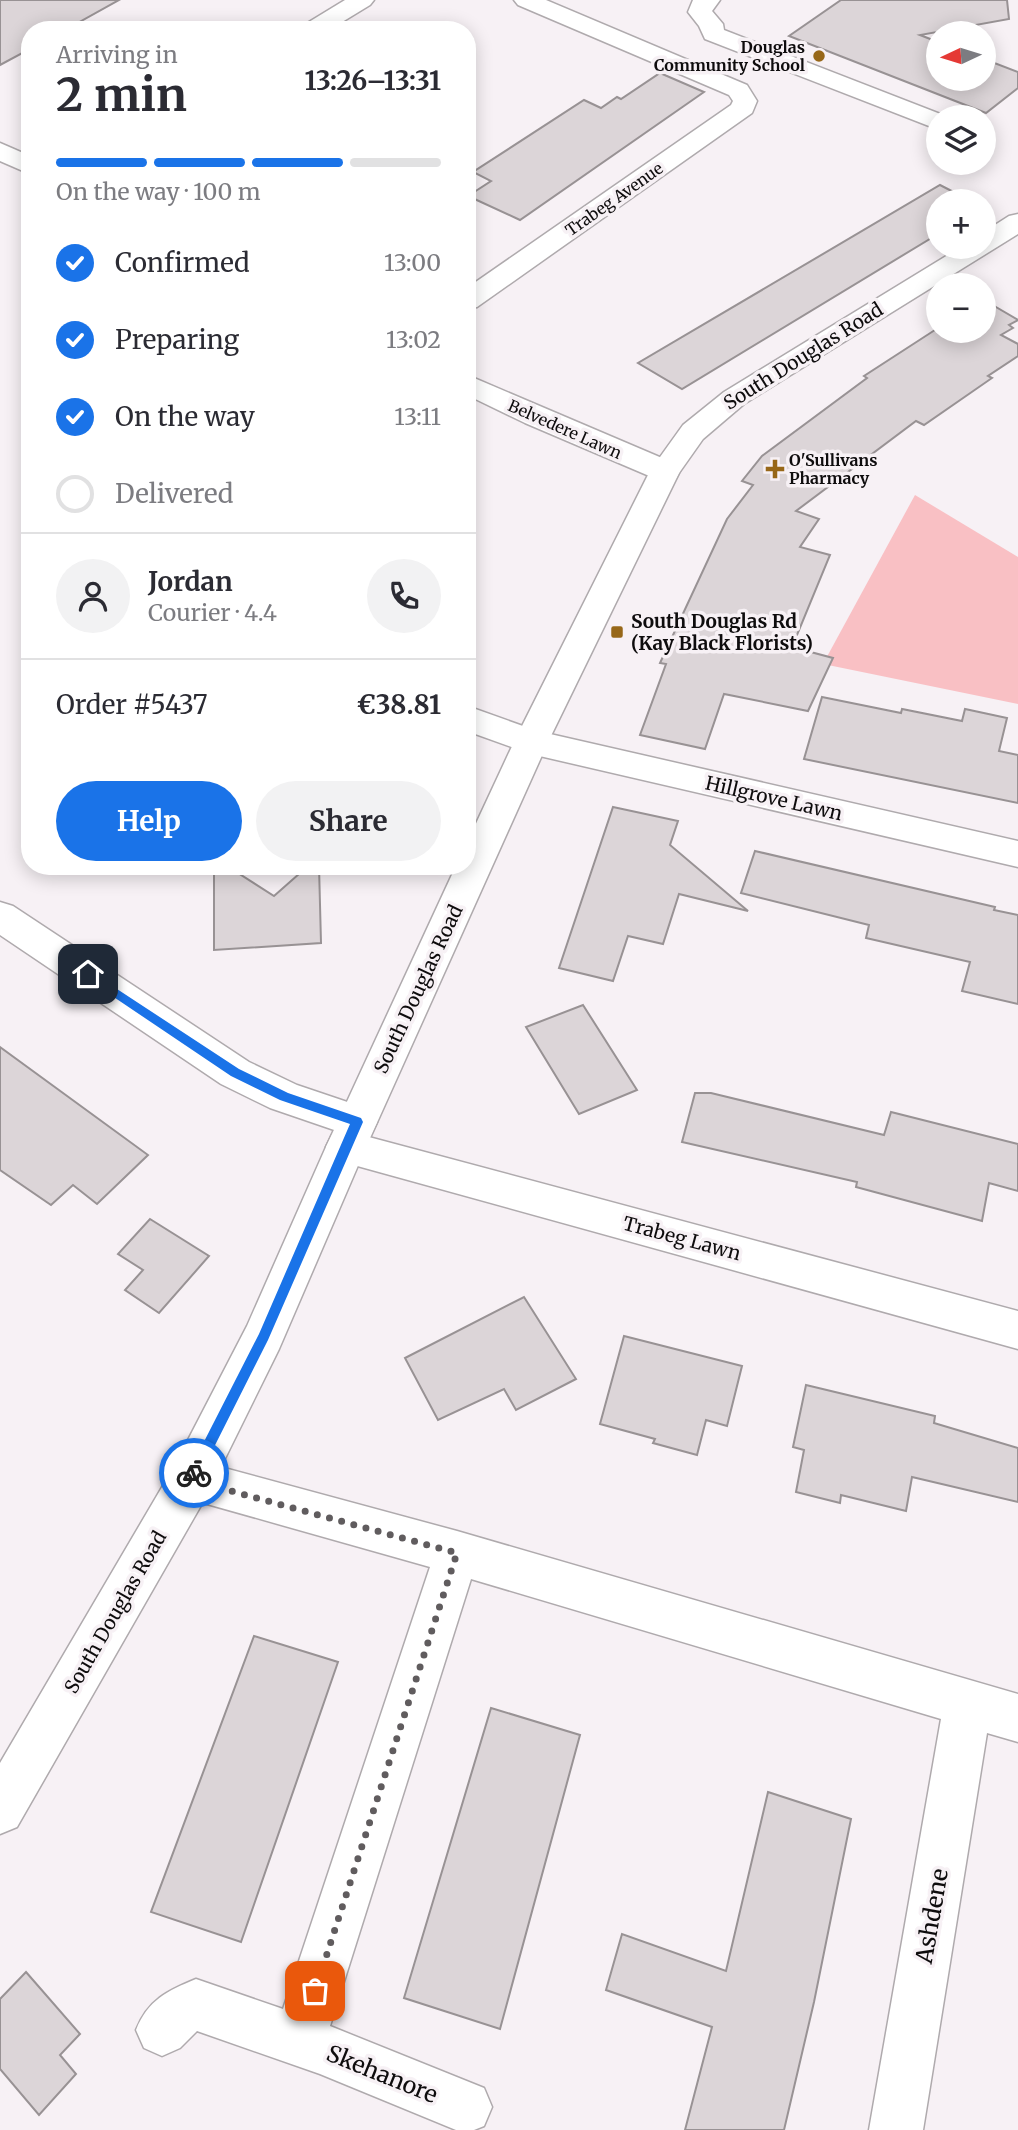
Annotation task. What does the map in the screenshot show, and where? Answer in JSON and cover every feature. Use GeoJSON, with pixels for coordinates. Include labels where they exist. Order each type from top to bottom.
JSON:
{"type":"FeatureCollection","features":[{"type":"Feature","properties":{"kind":"street"},"geometry":{"type":"LineString","coordinates":[[327,21],[362,0]]}},
{"type":"Feature","properties":{"kind":"street"},"geometry":{"type":"LineString","coordinates":[[526,0],[675,62],[713,34]]}},
{"type":"Feature","properties":{"kind":"street"},"geometry":{"type":"LineString","coordinates":[[708,0],[701,5],[700,12],[711,24],[713,34]]}},
{"type":"Feature","properties":{"kind":"street"},"geometry":{"type":"LineString","coordinates":[[713,34],[926,116]]}},
{"type":"Feature","properties":{"kind":"street","name":"Trabeg Avenue"},"geometry":{"type":"LineString","coordinates":[[476,296],[743,108],[743,95],[738,90],[675,62]]}},
{"type":"Feature","properties":{"kind":"street"},"geometry":{"type":"LineString","coordinates":[[0,151],[21,162]]}},
{"type":"Feature","properties":{"kind":"street","name":"South Douglas Road"},"geometry":{"type":"LineString","coordinates":[[996,237],[1018,222]]}},
{"type":"Feature","properties":{"kind":"street","name":"South Douglas Road"},"geometry":{"type":"LineString","coordinates":[[476,862],[531,742],[665,471],[693,432],[734,398],[961,259]]}},
{"type":"Feature","properties":{"kind":"street","name":"Belvedere Lawn"},"geometry":{"type":"LineString","coordinates":[[476,388],[535,417],[665,471]]}},
{"type":"Feature","properties":{"kind":"street","name":"Hillgrove Lawn"},"geometry":{"type":"LineString","coordinates":[[476,721],[531,742],[1018,854]]}},
{"type":"Feature","properties":{"kind":"street","name":"South Douglas Road"},"geometry":{"type":"LineString","coordinates":[[0,1810],[191,1480],[264,1336],[351,1134],[470,875]]}},
{"type":"Feature","properties":{"kind":"street","name":"Trabeg Lawn"},"geometry":{"type":"LineString","coordinates":[[0,916],[235,1073],[351,1134],[1018,1330]]}},
{"type":"Feature","properties":{"kind":"street"},"geometry":{"type":"LineString","coordinates":[[191,1480],[457,1553],[1018,1718]]}},
{"type":"Feature","properties":{"kind":"street"},"geometry":{"type":"LineString","coordinates":[[299,2041],[457,1553]]}},
{"type":"Feature","properties":{"kind":"street","name":"Ashdene"},"geometry":{"type":"LineString","coordinates":[[896,2130],[968,1703]]}},
{"type":"Feature","properties":{"kind":"street","name":"Skehanore"},"geometry":{"type":"LineString","coordinates":[[162,2030],[179,2013],[196,2005],[299,2041],[465,2107]]}},
{"type":"Feature","properties":{"kind":"shaded area"},"geometry":{"type":"Polygon","coordinates":[[[915,495],[1018,557],[1018,704],[823,664],[915,495]]]}},
{"type":"Feature","properties":{"kind":"building"},"geometry":{"type":"Polygon","coordinates":[[[0,0],[119,0],[81,21],[21,21],[21,54],[0,65],[0,0]]]}},
{"type":"Feature","properties":{"kind":"building"},"geometry":{"type":"Polygon","coordinates":[[[841,0],[1007,0],[1009,19],[926,21],[926,34],[920,35],[926,37],[926,90],[789,36],[841,0]]]}},
{"type":"Feature","properties":{"kind":"building"},"geometry":{"type":"Polygon","coordinates":[[[996,64],[1018,72],[1018,88],[996,105],[966,105],[930,91],[996,91],[996,64]]]}},
{"type":"Feature","properties":{"kind":"building"},"geometry":{"type":"Polygon","coordinates":[[[660,73],[704,92],[520,220],[476,200],[476,191],[491,181],[476,174],[476,170],[584,100],[601,108],[617,97],[621,99],[660,73]]]}},
{"type":"Feature","properties":{"kind":"building"},"geometry":{"type":"Polygon","coordinates":[[[926,193],[926,241],[682,389],[638,363],[926,193]]]}},
{"type":"Feature","properties":{"kind":"building"},"geometry":{"type":"Polygon","coordinates":[[[996,307],[1018,320],[1009,325],[1013,328],[1001,335],[1018,344],[1018,356],[988,376],[992,378],[924,425],[916,421],[796,511],[819,519],[800,547],[830,555],[792,647],[833,658],[808,711],[724,694],[705,749],[640,735],[666,664],[660,663],[727,519],[753,485],[742,481],[762,456],[867,378],[864,376],[926,336],[926,343],[996,343],[996,307]]]}},
{"type":"Feature","properties":{"kind":"building"},"geometry":{"type":"Polygon","coordinates":[[[822,697],[901,713],[902,709],[962,721],[965,709],[1007,718],[999,751],[1018,755],[1018,803],[804,759],[822,697]]]}},
{"type":"Feature","properties":{"kind":"building"},"geometry":{"type":"Polygon","coordinates":[[[613,807],[678,821],[670,845],[748,911],[679,894],[663,944],[628,936],[613,981],[559,968],[613,807]]]}},
{"type":"Feature","properties":{"kind":"building"},"geometry":{"type":"Polygon","coordinates":[[[755,851],[995,907],[994,910],[1018,915],[1018,1004],[962,991],[970,962],[866,938],[869,925],[741,893],[755,851]]]}},
{"type":"Feature","properties":{"kind":"building"},"geometry":{"type":"Polygon","coordinates":[[[214,875],[241,875],[274,896],[298,875],[319,875],[321,943],[214,950],[214,875]]]}},
{"type":"Feature","properties":{"kind":"building"},"geometry":{"type":"Polygon","coordinates":[[[583,1005],[637,1090],[579,1114],[526,1027],[583,1005]]]}},
{"type":"Feature","properties":{"kind":"building"},"geometry":{"type":"Polygon","coordinates":[[[0,1047],[148,1155],[97,1204],[73,1185],[51,1205],[0,1170],[0,1047]]]}},
{"type":"Feature","properties":{"kind":"building"},"geometry":{"type":"Polygon","coordinates":[[[695,1093],[711,1093],[884,1135],[891,1112],[1018,1144],[1018,1191],[989,1183],[982,1221],[856,1187],[857,1182],[682,1142],[695,1093]]]}},
{"type":"Feature","properties":{"kind":"building"},"geometry":{"type":"Polygon","coordinates":[[[150,1219],[209,1256],[159,1313],[125,1290],[143,1270],[118,1254],[150,1219]]]}},
{"type":"Feature","properties":{"kind":"building"},"geometry":{"type":"Polygon","coordinates":[[[524,1297],[576,1379],[516,1410],[504,1389],[438,1420],[405,1358],[524,1297]]]}},
{"type":"Feature","properties":{"kind":"building"},"geometry":{"type":"Polygon","coordinates":[[[624,1336],[742,1366],[727,1426],[706,1420],[697,1455],[653,1443],[655,1439],[600,1424],[624,1336]]]}},
{"type":"Feature","properties":{"kind":"building"},"geometry":{"type":"Polygon","coordinates":[[[806,1385],[935,1416],[934,1423],[1018,1448],[1018,1502],[912,1477],[906,1511],[841,1495],[840,1503],[796,1492],[804,1450],[793,1447],[806,1385]]]}},
{"type":"Feature","properties":{"kind":"building"},"geometry":{"type":"Polygon","coordinates":[[[254,1636],[338,1662],[241,1942],[151,1912],[254,1636]]]}},
{"type":"Feature","properties":{"kind":"building"},"geometry":{"type":"Polygon","coordinates":[[[491,1708],[580,1735],[500,2029],[404,1998],[491,1708]]]}},
{"type":"Feature","properties":{"kind":"building"},"geometry":{"type":"Polygon","coordinates":[[[768,1792],[851,1819],[814,2002],[784,2130],[685,2130],[712,2027],[606,1990],[622,1934],[726,1971],[768,1792]]]}},
{"type":"Feature","properties":{"kind":"building"},"geometry":{"type":"Polygon","coordinates":[[[26,1972],[80,2034],[60,2055],[76,2074],[39,2115],[0,2069],[0,1999],[26,1972]]]}},
{"type":"Feature","properties":{"kind":"way so far"},"geometry":{"type":"LineString","coordinates":[[194,1473],[191,1480],[457,1553],[315,1991]]}},
{"type":"Feature","properties":{"kind":"place","name":"Douglas Community School"},"geometry":{"type":"Point","coordinates":[819,56]}},
{"type":"Feature","properties":{"kind":"place","name":"O'Sullivans Pharmacy"},"geometry":{"type":"Point","coordinates":[775,469]}},
{"type":"Feature","properties":{"kind":"place","name":"South Douglas Rd (Kay Black Florists)"},"geometry":{"type":"Point","coordinates":[617,632]}},
{"type":"Feature","properties":{"kind":"route"},"geometry":{"type":"LineString","coordinates":[[88,974],[235,1073],[284,1097],[357,1122],[264,1336],[194,1473]]}}]}
